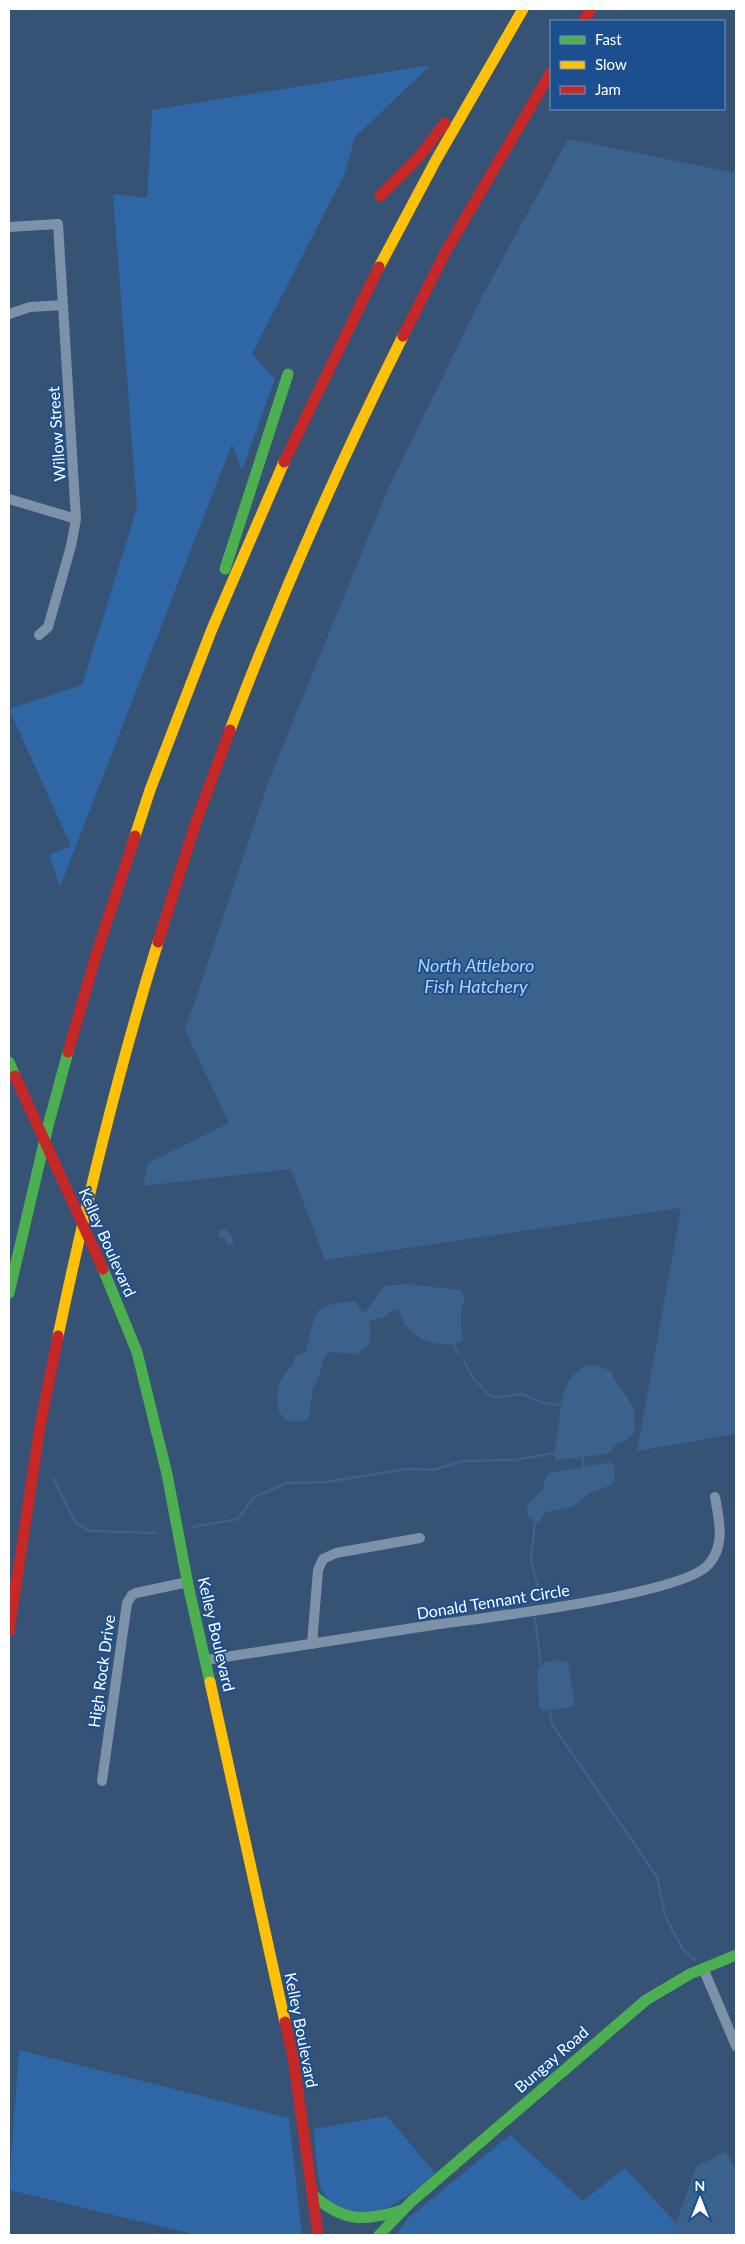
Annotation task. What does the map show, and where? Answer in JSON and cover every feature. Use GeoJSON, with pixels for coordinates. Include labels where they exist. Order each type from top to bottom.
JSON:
{"type":"FeatureCollection","features":[{"type":"Feature","properties":{"kind":"main road"},"geometry":{"type":"LineString","coordinates":[[178,711],[249,537],[324,373],[403,218],[523,9]]}},
{"type":"Feature","properties":{"kind":"main road"},"geometry":{"type":"LineString","coordinates":[[584,20],[591,9]]}},
{"type":"Feature","properties":{"kind":"main road"},"geometry":{"type":"LineString","coordinates":[[380,196],[418,158],[492,61]]}},
{"type":"Feature","properties":{"kind":"main road"},"geometry":{"type":"LineString","coordinates":[[9,1631],[35,1452],[78,1234],[135,1016],[197,822],[278,610],[353,437],[453,241],[550,74]]}},
{"type":"Feature","properties":{"kind":"main road"},"geometry":{"type":"LineString","coordinates":[[9,1293],[46,1133],[86,987],[136,830],[178,711],[288,374]]}},
{"type":"Feature","properties":{"kind":"main road","name":"Kelley Boulevard"},"geometry":{"type":"LineString","coordinates":[[9,1062],[103,1269],[137,1352],[167,1474],[188,1582],[293,2057],[318,2235]]}},
{"type":"Feature","properties":{"kind":"main road","name":"Bungay Road"},"geometry":{"type":"LineString","coordinates":[[379,2235],[403,2210],[633,2010],[660,1990],[703,1968],[736,1955]]}},
{"type":"Feature","properties":{"kind":"main road","name":"Bungay Road"},"geometry":{"type":"LineString","coordinates":[[314,2196],[332,2212],[347,2218],[375,2218],[403,2210]]}},
{"type":"Feature","properties":{"kind":"street","name":"Willow Street"},"geometry":{"type":"LineString","coordinates":[[9,228],[58,224],[64,305],[76,520],[71,546],[50,620],[48,626],[39,635]]}},
{"type":"Feature","properties":{"kind":"street"},"geometry":{"type":"LineString","coordinates":[[9,314],[30,307],[64,305]]}},
{"type":"Feature","properties":{"kind":"street"},"geometry":{"type":"LineString","coordinates":[[9,499],[76,520]]}},
{"type":"Feature","properties":{"kind":"street","name":"Donald Tennant Circle"},"geometry":{"type":"LineString","coordinates":[[206,1660],[574,1604],[681,1581],[708,1566],[717,1552],[720,1534],[715,1497]]}},
{"type":"Feature","properties":{"kind":"street"},"geometry":{"type":"LineString","coordinates":[[312,1644],[316,1576],[323,1560],[336,1553],[420,1538]]}},
{"type":"Feature","properties":{"kind":"street","name":"High Rock Drive"},"geometry":{"type":"LineString","coordinates":[[102,1781],[127,1603],[136,1594],[188,1582]]}},
{"type":"Feature","properties":{"kind":"street"},"geometry":{"type":"LineString","coordinates":[[703,1968],[736,2046]]}},
{"type":"Feature","properties":{"kind":"shaded area"},"geometry":{"type":"Polygon","coordinates":[[[431,65],[355,137],[345,173],[252,354],[275,379],[242,470],[232,444],[60,887],[49,855],[71,846],[9,709],[82,685],[137,508],[113,194],[147,198],[152,110],[431,65]]]}},
{"type":"Feature","properties":{"kind":"shaded area"},"geometry":{"type":"Polygon","coordinates":[[[19,2050],[289,2118],[302,2235],[197,2235],[9,2190],[19,2050]]]}},
{"type":"Feature","properties":{"kind":"shaded area"},"geometry":{"type":"Polygon","coordinates":[[[387,2116],[435,2173],[405,2198],[382,2210],[357,2212],[344,2209],[332,2203],[327,2199],[321,2187],[314,2129],[387,2116]]]}},
{"type":"Feature","properties":{"kind":"shaded area"},"geometry":{"type":"Polygon","coordinates":[[[510,2135],[583,2201],[625,2168],[676,2223],[672,2235],[396,2235],[408,2218],[510,2135]]]}},
{"type":"Feature","properties":{"kind":"water","name":"North Attleboro Fish Hatchery"},"geometry":{"type":"Polygon","coordinates":[[[568,139],[736,173],[736,1434],[637,1451],[681,1208],[325,1260],[291,1169],[143,1186],[148,1163],[229,1123],[185,1030],[269,780],[387,491],[481,298],[568,139]]]}},
{"type":"Feature","properties":{"kind":"water"},"geometry":{"type":"Polygon","coordinates":[[[227,1229],[233,1238],[233,1244],[231,1245],[227,1245],[224,1239],[219,1237],[219,1231],[227,1229]]]}},
{"type":"Feature","properties":{"kind":"water"},"geometry":{"type":"Polygon","coordinates":[[[407,1284],[461,1290],[465,1298],[461,1314],[462,1341],[455,1344],[443,1344],[421,1339],[405,1325],[399,1311],[393,1310],[385,1317],[371,1320],[370,1342],[358,1354],[328,1352],[313,1387],[309,1419],[296,1422],[287,1420],[280,1414],[277,1405],[277,1394],[280,1383],[285,1373],[293,1365],[295,1356],[306,1352],[318,1311],[330,1305],[356,1302],[362,1312],[366,1311],[384,1286],[407,1284]]]}},
{"type":"Feature","properties":{"kind":"water"},"geometry":{"type":"Polygon","coordinates":[[[588,1365],[595,1365],[612,1371],[612,1375],[634,1408],[635,1432],[625,1441],[618,1443],[607,1454],[556,1460],[554,1453],[565,1389],[573,1375],[588,1365]]]}},
{"type":"Feature","properties":{"kind":"water"},"geometry":{"type":"Polygon","coordinates":[[[611,1462],[614,1465],[615,1479],[611,1485],[588,1494],[573,1507],[546,1512],[539,1523],[529,1518],[526,1506],[543,1489],[546,1476],[550,1473],[611,1462]]]}},
{"type":"Feature","properties":{"kind":"water"},"geometry":{"type":"Polygon","coordinates":[[[557,1660],[568,1662],[575,1705],[543,1711],[539,1708],[537,1670],[545,1662],[557,1660]]]}},
{"type":"Feature","properties":{"kind":"water"},"geometry":{"type":"Polygon","coordinates":[[[726,2151],[736,2170],[736,2235],[672,2235],[696,2167],[726,2151]]]}},
{"type":"Feature","properties":{"kind":"waterway"},"geometry":{"type":"LineString","coordinates":[[453,1344],[458,1353]]}},
{"type":"Feature","properties":{"kind":"waterway"},"geometry":{"type":"LineString","coordinates":[[464,1361],[473,1378],[488,1394],[496,1397],[522,1394],[544,1403],[560,1405]]}},
{"type":"Feature","properties":{"kind":"waterway"},"geometry":{"type":"LineString","coordinates":[[192,1527],[238,1519],[254,1497],[287,1483],[326,1482],[406,1469],[433,1470],[463,1461],[514,1460],[555,1453]]}},
{"type":"Feature","properties":{"kind":"waterway"},"geometry":{"type":"LineString","coordinates":[[582,1453],[584,1470]]}},
{"type":"Feature","properties":{"kind":"waterway"},"geometry":{"type":"LineString","coordinates":[[54,1479],[76,1523],[90,1531],[156,1533]]}},
{"type":"Feature","properties":{"kind":"waterway"},"geometry":{"type":"LineString","coordinates":[[535,1521],[531,1560],[540,1596]]}},
{"type":"Feature","properties":{"kind":"waterway"},"geometry":{"type":"LineString","coordinates":[[535,1618],[541,1666]]}},
{"type":"Feature","properties":{"kind":"waterway"},"geometry":{"type":"LineString","coordinates":[[549,1708],[552,1724],[657,1877],[665,1915],[683,1949],[695,1960]]}},
{"type":"Feature","properties":{"kind":"traffic: fast"},"geometry":{"type":"LineString","coordinates":[[225,569],[288,374]]}},
{"type":"Feature","properties":{"kind":"traffic: fast"},"geometry":{"type":"LineString","coordinates":[[9,1293],[49,1122],[68,1052]]}},
{"type":"Feature","properties":{"kind":"traffic: fast"},"geometry":{"type":"LineString","coordinates":[[9,1062],[15,1076]]}},
{"type":"Feature","properties":{"kind":"traffic: fast"},"geometry":{"type":"LineString","coordinates":[[103,1269],[137,1352],[167,1474],[188,1585],[210,1682]]}},
{"type":"Feature","properties":{"kind":"traffic: fast"},"geometry":{"type":"LineString","coordinates":[[379,2235],[412,2201],[646,2000],[690,1974],[736,1955]]}},
{"type":"Feature","properties":{"kind":"traffic: fast"},"geometry":{"type":"LineString","coordinates":[[314,2196],[336,2211],[356,2217],[367,2218],[403,2210]]}},
{"type":"Feature","properties":{"kind":"traffic: slow"},"geometry":{"type":"LineString","coordinates":[[379,267],[436,160],[523,9]]}},
{"type":"Feature","properties":{"kind":"traffic: slow"},"geometry":{"type":"LineString","coordinates":[[230,730],[269,630],[311,531],[403,336]]}},
{"type":"Feature","properties":{"kind":"traffic: slow"},"geometry":{"type":"LineString","coordinates":[[135,836],[150,790],[212,629],[284,462]]}},
{"type":"Feature","properties":{"kind":"traffic: slow"},"geometry":{"type":"LineString","coordinates":[[58,1336],[80,1236],[129,1039],[158,942]]}},
{"type":"Feature","properties":{"kind":"traffic: slow"},"geometry":{"type":"LineString","coordinates":[[210,1682],[285,2022]]}},
{"type":"Feature","properties":{"kind":"traffic: jam"},"geometry":{"type":"LineString","coordinates":[[584,20],[591,9]]}},
{"type":"Feature","properties":{"kind":"traffic: jam"},"geometry":{"type":"LineString","coordinates":[[403,336],[446,251],[550,74]]}},
{"type":"Feature","properties":{"kind":"traffic: jam"},"geometry":{"type":"LineString","coordinates":[[380,196],[418,158],[445,123]]}},
{"type":"Feature","properties":{"kind":"traffic: jam"},"geometry":{"type":"LineString","coordinates":[[284,462],[379,267]]}},
{"type":"Feature","properties":{"kind":"traffic: jam"},"geometry":{"type":"LineString","coordinates":[[158,942],[196,822],[230,730]]}},
{"type":"Feature","properties":{"kind":"traffic: jam"},"geometry":{"type":"LineString","coordinates":[[68,1052],[96,955],[135,836]]}},
{"type":"Feature","properties":{"kind":"traffic: jam"},"geometry":{"type":"LineString","coordinates":[[15,1076],[103,1269]]}},
{"type":"Feature","properties":{"kind":"traffic: jam"},"geometry":{"type":"LineString","coordinates":[[9,1631],[40,1426],[58,1336]]}},
{"type":"Feature","properties":{"kind":"traffic: jam"},"geometry":{"type":"LineString","coordinates":[[285,2022],[293,2057],[318,2235]]}}]}
